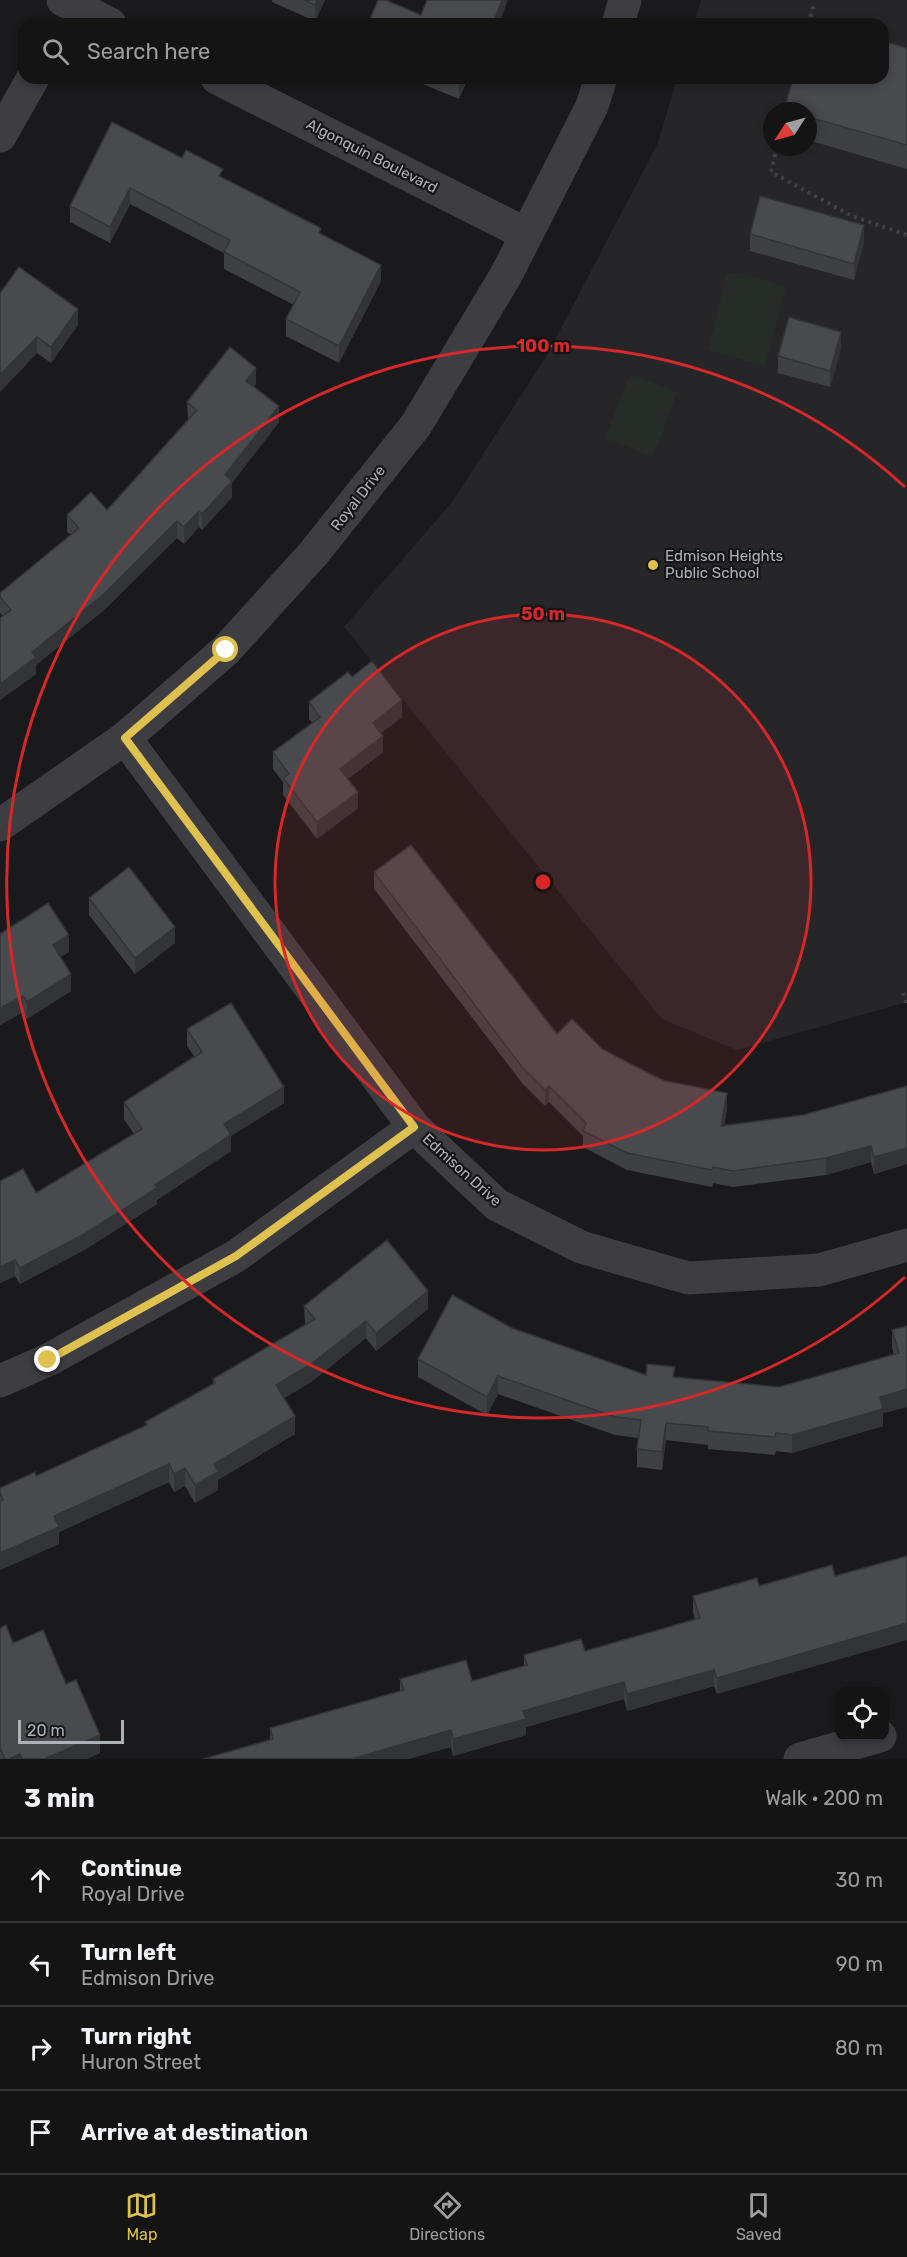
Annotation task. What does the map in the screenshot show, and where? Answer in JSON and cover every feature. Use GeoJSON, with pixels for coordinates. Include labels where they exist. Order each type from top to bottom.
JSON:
{"type":"FeatureCollection","features":[{"type":"Feature","properties":{"kind":"street"},"geometry":{"type":"LineString","coordinates":[[620,18],[625,0]]}},
{"type":"Feature","properties":{"kind":"street"},"geometry":{"type":"LineString","coordinates":[[67,10],[92,18]]}},
{"type":"Feature","properties":{"kind":"street"},"geometry":{"type":"LineString","coordinates":[[0,136],[30,84]]}},
{"type":"Feature","properties":{"kind":"street","name":"Algonquin Boulevard"},"geometry":{"type":"LineString","coordinates":[[229,84],[526,234]]}},
{"type":"Feature","properties":{"kind":"street","name":"Royal Drive"},"geometry":{"type":"LineString","coordinates":[[0,825],[125,738],[226,650],[321,545],[416,424],[506,275],[592,106],[599,84]]}},
{"type":"Feature","properties":{"kind":"street","name":"Edmison Drive"},"geometry":{"type":"LineString","coordinates":[[125,738],[414,1127],[497,1205],[581,1247],[688,1278],[819,1270],[907,1245]]}},
{"type":"Feature","properties":{"kind":"street"},"geometry":{"type":"LineString","coordinates":[[0,1381],[48,1360],[236,1256],[414,1127]]}},
{"type":"Feature","properties":{"kind":"street"},"geometry":{"type":"LineString","coordinates":[[889,1734],[907,1729]]}},
{"type":"Feature","properties":{"kind":"street"},"geometry":{"type":"LineString","coordinates":[[800,1759],[864,1741]]}},
{"type":"Feature","properties":{"kind":"path"},"geometry":{"type":"LineString","coordinates":[[810,18],[814,3]]}},
{"type":"Feature","properties":{"kind":"path"},"geometry":{"type":"LineString","coordinates":[[775,156],[771,172],[852,216],[907,235]]}},
{"type":"Feature","properties":{"kind":"path"},"geometry":{"type":"LineString","coordinates":[[903,993],[907,1006]]}},
{"type":"Feature","properties":{"kind":"shaded area","name":"Edmison Heights Public School"},"geometry":{"type":"Polygon","coordinates":[[[701,0],[907,0],[907,1002],[737,1050],[662,1019],[344,627],[452,502],[546,357],[658,143],[675,84],[889,84],[889,18],[696,18],[701,0]]]}},
{"type":"Feature","properties":{"kind":"shaded area"},"geometry":{"type":"Polygon","coordinates":[[[727,273],[744,274],[786,287],[765,366],[708,350],[727,273]]]}},
{"type":"Feature","properties":{"kind":"shaded area"},"geometry":{"type":"Polygon","coordinates":[[[630,374],[677,392],[653,457],[605,438],[630,374]]]}},
{"type":"Feature","properties":{"kind":"building"},"geometry":{"type":"Polygon","coordinates":[[[304,0],[317,0],[315,5],[304,0]]]}},
{"type":"Feature","properties":{"kind":"building"},"geometry":{"type":"Polygon","coordinates":[[[378,0],[386,0],[421,15],[427,0],[502,0],[495,18],[370,18],[378,0]]]}},
{"type":"Feature","properties":{"kind":"building"},"geometry":{"type":"Polygon","coordinates":[[[889,43],[907,48],[907,145],[817,120],[817,102],[786,102],[791,84],[889,84],[889,43]]]}},
{"type":"Feature","properties":{"kind":"building"},"geometry":{"type":"Polygon","coordinates":[[[112,122],[182,158],[186,150],[223,169],[219,176],[321,228],[319,233],[381,265],[339,346],[286,319],[300,292],[224,252],[230,240],[130,188],[110,227],[70,206],[112,122]]]}},
{"type":"Feature","properties":{"kind":"building"},"geometry":{"type":"Polygon","coordinates":[[[760,196],[864,225],[854,264],[750,234],[760,196]]]}},
{"type":"Feature","properties":{"kind":"building"},"geometry":{"type":"Polygon","coordinates":[[[19,267],[78,309],[51,347],[37,337],[0,375],[0,293],[19,267]]]}},
{"type":"Feature","properties":{"kind":"building"},"geometry":{"type":"Polygon","coordinates":[[[789,317],[841,332],[830,371],[778,356],[789,317]]]}},
{"type":"Feature","properties":{"kind":"building"},"geometry":{"type":"Polygon","coordinates":[[[230,347],[256,368],[246,381],[279,406],[225,475],[232,481],[202,514],[199,511],[184,527],[177,521],[104,594],[32,652],[36,657],[0,684],[0,618],[11,610],[0,597],[0,593],[79,528],[67,515],[91,492],[107,510],[197,410],[187,402],[230,347]]]}},
{"type":"Feature","properties":{"kind":"building"},"geometry":{"type":"Polygon","coordinates":[[[372,661],[402,700],[373,723],[383,736],[340,769],[358,792],[317,822],[283,778],[289,774],[273,752],[320,717],[309,702],[348,672],[352,677],[372,661]]]}},
{"type":"Feature","properties":{"kind":"building"},"geometry":{"type":"Polygon","coordinates":[[[411,845],[557,1034],[572,1019],[602,1049],[656,1077],[727,1093],[721,1126],[803,1115],[907,1086],[907,1148],[874,1157],[871,1146],[826,1158],[733,1171],[713,1167],[712,1170],[627,1153],[583,1131],[586,1123],[549,1086],[545,1090],[522,1067],[374,872],[411,845]]]}},
{"type":"Feature","properties":{"kind":"building"},"geometry":{"type":"Polygon","coordinates":[[[129,867],[175,927],[135,958],[89,898],[129,867]]]}},
{"type":"Feature","properties":{"kind":"building"},"geometry":{"type":"Polygon","coordinates":[[[48,903],[69,935],[53,945],[71,974],[27,1002],[23,996],[0,1008],[0,934],[48,903]]]}},
{"type":"Feature","properties":{"kind":"building"},"geometry":{"type":"Polygon","coordinates":[[[231,1003],[284,1087],[224,1124],[231,1135],[155,1185],[157,1188],[86,1233],[20,1268],[15,1260],[0,1267],[0,1181],[23,1169],[36,1193],[142,1129],[124,1102],[202,1052],[187,1029],[231,1003]]]}},
{"type":"Feature","properties":{"kind":"building"},"geometry":{"type":"Polygon","coordinates":[[[387,1240],[428,1291],[376,1333],[366,1321],[311,1364],[276,1385],[295,1416],[214,1464],[218,1472],[195,1485],[185,1468],[174,1474],[169,1464],[54,1516],[59,1527],[0,1553],[0,1501],[3,1500],[0,1488],[35,1472],[36,1476],[147,1425],[145,1422],[215,1383],[213,1379],[315,1319],[304,1306],[387,1240]]]}},
{"type":"Feature","properties":{"kind":"building"},"geometry":{"type":"Polygon","coordinates":[[[452,1295],[512,1328],[646,1375],[647,1364],[675,1367],[673,1377],[779,1387],[899,1353],[892,1330],[907,1326],[907,1389],[880,1397],[883,1409],[792,1435],[776,1433],[775,1437],[708,1431],[708,1427],[666,1423],[662,1452],[637,1449],[641,1420],[615,1417],[498,1376],[487,1397],[418,1359],[452,1295]]]}},
{"type":"Feature","properties":{"kind":"building"},"geometry":{"type":"Polygon","coordinates":[[[907,1556],[907,1623],[717,1678],[714,1670],[627,1694],[624,1682],[523,1711],[526,1719],[453,1739],[451,1730],[355,1759],[203,1759],[273,1739],[270,1728],[404,1690],[400,1679],[466,1660],[472,1681],[527,1665],[524,1655],[581,1639],[585,1651],[700,1618],[693,1596],[757,1578],[759,1586],[832,1565],[835,1576],[907,1556]]]}},
{"type":"Feature","properties":{"kind":"building"},"geometry":{"type":"Polygon","coordinates":[[[6,1625],[13,1643],[43,1630],[66,1684],[76,1680],[100,1735],[44,1759],[22,1759],[20,1754],[5,1759],[0,1748],[0,1628],[6,1625]]]}},
{"type":"Feature","properties":{"kind":"place","name":"Edmison Heights Public School"},"geometry":{"type":"Point","coordinates":[653,565]}},
{"type":"Feature","properties":{"kind":"route"},"geometry":{"type":"LineString","coordinates":[[48,1360],[236,1256],[414,1127],[125,738],[226,650]]}}]}
